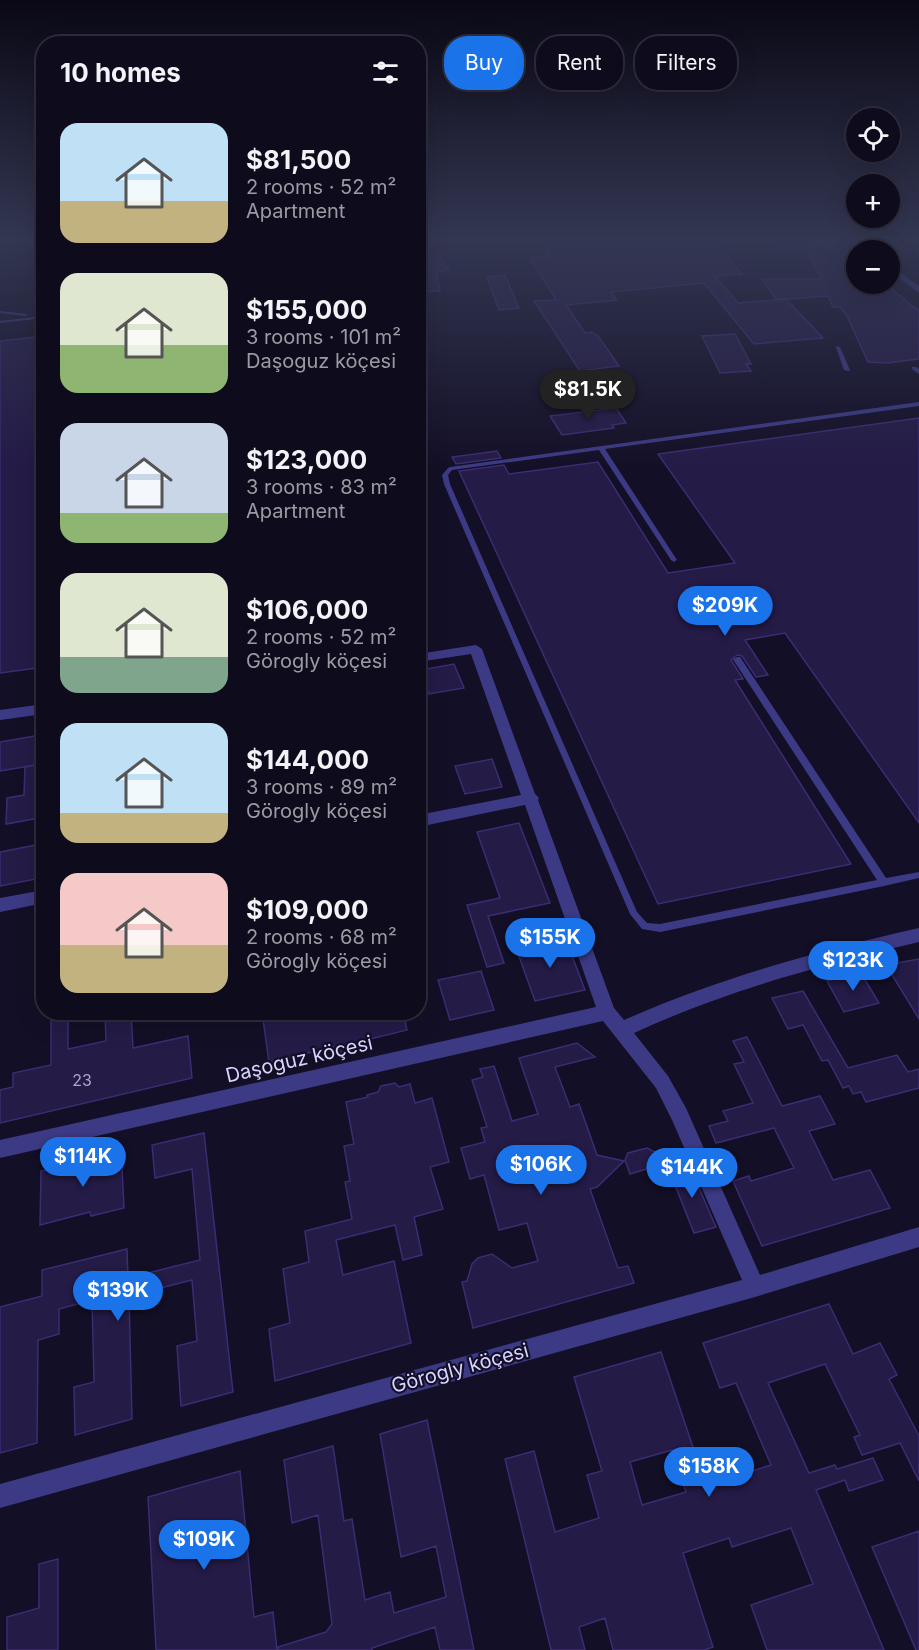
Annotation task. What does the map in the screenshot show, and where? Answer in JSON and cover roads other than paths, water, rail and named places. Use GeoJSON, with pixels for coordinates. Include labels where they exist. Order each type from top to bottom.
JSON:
{"type":"FeatureCollection","features":[{"type":"Feature","properties":{"kind":"street"},"geometry":{"type":"LineString","coordinates":[[426,657],[476,650],[532,798],[607,1012],[662,1082],[679,1114],[755,1287]]}},
{"type":"Feature","properties":{"kind":"street"},"geometry":{"type":"LineString","coordinates":[[0,715],[36,710]]}},
{"type":"Feature","properties":{"kind":"street"},"geometry":{"type":"LineString","coordinates":[[426,819],[532,798]]}},
{"type":"Feature","properties":{"kind":"street"},"geometry":{"type":"LineString","coordinates":[[0,905],[36,898]]}},
{"type":"Feature","properties":{"kind":"street"},"geometry":{"type":"LineString","coordinates":[[621,1030],[650,1016],[804,962],[919,935]]}},
{"type":"Feature","properties":{"kind":"street","name":"Daşoguz köçesi"},"geometry":{"type":"LineString","coordinates":[[0,1149],[607,1012]]}},
{"type":"Feature","properties":{"kind":"street","name":"Görogly köçesi"},"geometry":{"type":"LineString","coordinates":[[0,1496],[755,1287],[919,1237]]}},
{"type":"Feature","properties":{"kind":"lane"},"geometry":{"type":"LineString","coordinates":[[0,322],[36,318]]}},
{"type":"Feature","properties":{"kind":"lane"},"geometry":{"type":"LineString","coordinates":[[838,347],[847,370]]}},
{"type":"Feature","properties":{"kind":"lane"},"geometry":{"type":"LineString","coordinates":[[914,368],[919,372]]}},
{"type":"Feature","properties":{"kind":"lane"},"geometry":{"type":"LineString","coordinates":[[919,404],[450,469],[445,475],[634,914],[645,926],[660,928],[919,875]]}},
{"type":"Feature","properties":{"kind":"lane"},"geometry":{"type":"LineString","coordinates":[[601,448],[674,560]]}},
{"type":"Feature","properties":{"kind":"lane"},"geometry":{"type":"LineString","coordinates":[[737,659],[884,883]]}}]}
